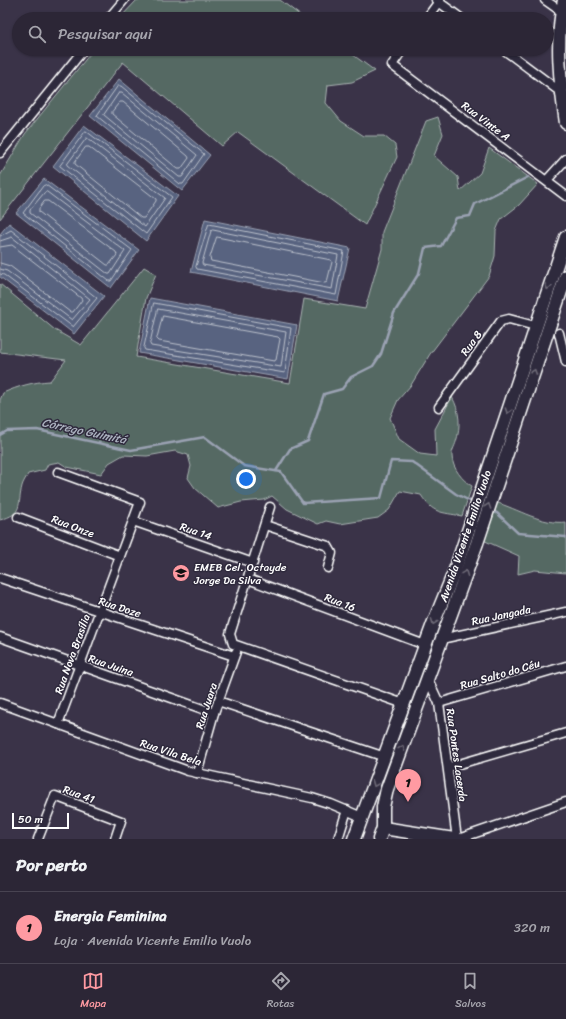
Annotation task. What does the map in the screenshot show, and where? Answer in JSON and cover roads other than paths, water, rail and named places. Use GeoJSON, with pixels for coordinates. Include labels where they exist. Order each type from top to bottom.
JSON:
{"type":"FeatureCollection","features":[{"type":"Feature","properties":{"kind":"main road"},"geometry":{"type":"LineString","coordinates":[[564,0],[559,61],[566,123]]}},
{"type":"Feature","properties":{"kind":"main road","name":"Avenida Vicente Emilio Vuolo"},"geometry":{"type":"LineString","coordinates":[[381,830],[383,806],[387,789],[441,639],[489,486],[535,326],[566,237]]}},
{"type":"Feature","properties":{"kind":"main road","name":"Avenida Vicente Emilio Vuolo"},"geometry":{"type":"LineString","coordinates":[[489,486],[558,333],[566,276]]}},
{"type":"Feature","properties":{"kind":"main road","name":"Avenida Vicente Emilio Vuolo"},"geometry":{"type":"LineString","coordinates":[[357,837],[362,817],[425,645],[455,570],[477,522]]}},
{"type":"Feature","properties":{"kind":"main road"},"geometry":{"type":"LineString","coordinates":[[362,817],[374,818],[381,830],[398,835],[456,839]]}},
{"type":"Feature","properties":{"kind":"street"},"geometry":{"type":"LineString","coordinates":[[114,12],[124,0]]}},
{"type":"Feature","properties":{"kind":"street"},"geometry":{"type":"LineString","coordinates":[[545,0],[562,12]]}},
{"type":"Feature","properties":{"kind":"street"},"geometry":{"type":"LineString","coordinates":[[431,12],[438,1],[453,12]]}},
{"type":"Feature","properties":{"kind":"street"},"geometry":{"type":"LineString","coordinates":[[0,153],[78,56]]}},
{"type":"Feature","properties":{"kind":"street","name":"Rua Vinte A"},"geometry":{"type":"LineString","coordinates":[[398,56],[392,64],[547,180],[566,196]]}},
{"type":"Feature","properties":{"kind":"street"},"geometry":{"type":"LineString","coordinates":[[512,56],[562,93]]}},
{"type":"Feature","properties":{"kind":"street"},"geometry":{"type":"LineString","coordinates":[[547,180],[566,159]]}},
{"type":"Feature","properties":{"kind":"street","name":"Rua 8"},"geometry":{"type":"LineString","coordinates":[[439,407],[501,321],[509,319],[535,326]]}},
{"type":"Feature","properties":{"kind":"street"},"geometry":{"type":"LineString","coordinates":[[558,333],[566,362]]}},
{"type":"Feature","properties":{"kind":"street","name":"Rua Nova Brasília"},"geometry":{"type":"LineString","coordinates":[[58,472],[140,502],[58,724]]}},
{"type":"Feature","properties":{"kind":"street"},"geometry":{"type":"LineString","coordinates":[[270,507],[230,634],[233,644],[404,704]]}},
{"type":"Feature","properties":{"kind":"street","name":"Rua Onze"},"geometry":{"type":"LineString","coordinates":[[18,517],[120,556]]}},
{"type":"Feature","properties":{"kind":"street","name":"Rua 14"},"geometry":{"type":"LineString","coordinates":[[133,521],[253,563]]}},
{"type":"Feature","properties":{"kind":"street"},"geometry":{"type":"LineString","coordinates":[[265,525],[328,546],[332,553],[328,568]]}},
{"type":"Feature","properties":{"kind":"street","name":"Rua Doze"},"geometry":{"type":"LineString","coordinates":[[0,578],[234,656]]}},
{"type":"Feature","properties":{"kind":"street","name":"Rua 16"},"geometry":{"type":"LineString","coordinates":[[248,579],[425,645]]}},
{"type":"Feature","properties":{"kind":"street","name":"Rua Jangada"},"geometry":{"type":"LineString","coordinates":[[441,639],[566,612]]}},
{"type":"Feature","properties":{"kind":"street","name":"Rua Juina"},"geometry":{"type":"LineString","coordinates":[[0,637],[214,713]]}},
{"type":"Feature","properties":{"kind":"street","name":"Rua Juara"},"geometry":{"type":"LineString","coordinates":[[196,773],[214,713],[238,646]]}},
{"type":"Feature","properties":{"kind":"street","name":"Rua Salto do Céu"},"geometry":{"type":"LineString","coordinates":[[439,703],[566,666]]}},
{"type":"Feature","properties":{"kind":"street","name":"Rua Pontes Lacerda"},"geometry":{"type":"LineString","coordinates":[[428,677],[439,703],[449,768],[456,839]]}},
{"type":"Feature","properties":{"kind":"street"},"geometry":{"type":"LineString","coordinates":[[218,701],[385,757]]}},
{"type":"Feature","properties":{"kind":"street","name":"Rua Vila Bela"},"geometry":{"type":"LineString","coordinates":[[0,703],[196,773],[312,798],[347,810],[362,817]]}},
{"type":"Feature","properties":{"kind":"street"},"geometry":{"type":"LineString","coordinates":[[449,768],[566,733]]}},
{"type":"Feature","properties":{"kind":"street","name":"Rua 41"},"geometry":{"type":"LineString","coordinates":[[38,839],[54,796],[121,821],[115,839]]}},
{"type":"Feature","properties":{"kind":"street"},"geometry":{"type":"LineString","coordinates":[[456,839],[566,802]]}},
{"type":"Feature","properties":{"kind":"street"},"geometry":{"type":"LineString","coordinates":[[338,839],[347,810]]}},
{"type":"Feature","properties":{"kind":"water"},"geometry":{"type":"Polygon","coordinates":[[[119,79],[210,155],[182,191],[90,116],[119,79]]]}},
{"type":"Feature","properties":{"kind":"water"},"geometry":{"type":"Polygon","coordinates":[[[84,125],[178,196],[146,241],[53,166],[84,125]]]}},
{"type":"Feature","properties":{"kind":"water"},"geometry":{"type":"Polygon","coordinates":[[[44,179],[139,250],[111,288],[16,213],[44,179]]]}},
{"type":"Feature","properties":{"kind":"water"},"geometry":{"type":"Polygon","coordinates":[[[205,219],[350,248],[338,301],[191,272],[205,219]]]}},
{"type":"Feature","properties":{"kind":"water"},"geometry":{"type":"Polygon","coordinates":[[[9,223],[104,296],[74,334],[0,277],[0,234],[9,223]]]}},
{"type":"Feature","properties":{"kind":"water"},"geometry":{"type":"Polygon","coordinates":[[[150,298],[297,325],[288,379],[139,353],[150,298]]]}},
{"type":"Feature","properties":{"kind":"waterway"},"geometry":{"type":"LineString","coordinates":[[276,471],[290,449],[308,441],[324,394],[342,389],[351,377],[373,366],[381,354],[394,313],[419,273],[425,248],[441,246],[456,218],[470,216],[475,204],[528,177]]}},
{"type":"Feature","properties":{"kind":"waterway","name":"Córrego Guimitá"},"geometry":{"type":"LineString","coordinates":[[0,435],[7,431],[37,430],[131,450],[205,437],[244,466],[281,472],[303,503],[381,498],[391,461],[412,462],[456,494],[474,503]]}},
{"type":"Feature","properties":{"kind":"waterway","name":"Córrego Guimitá"},"geometry":{"type":"LineString","coordinates":[[491,511],[497,513],[518,533],[566,537]]}},
{"type":"Feature","properties":{"kind":"place","name":"EMEB Cel. Octayde Jorge Da Silva"},"geometry":{"type":"Point","coordinates":[181,573]}},
{"type":"Feature","properties":{"kind":"place","name":"Energia Feminina"},"geometry":{"type":"Point","coordinates":[408,802]}}]}
